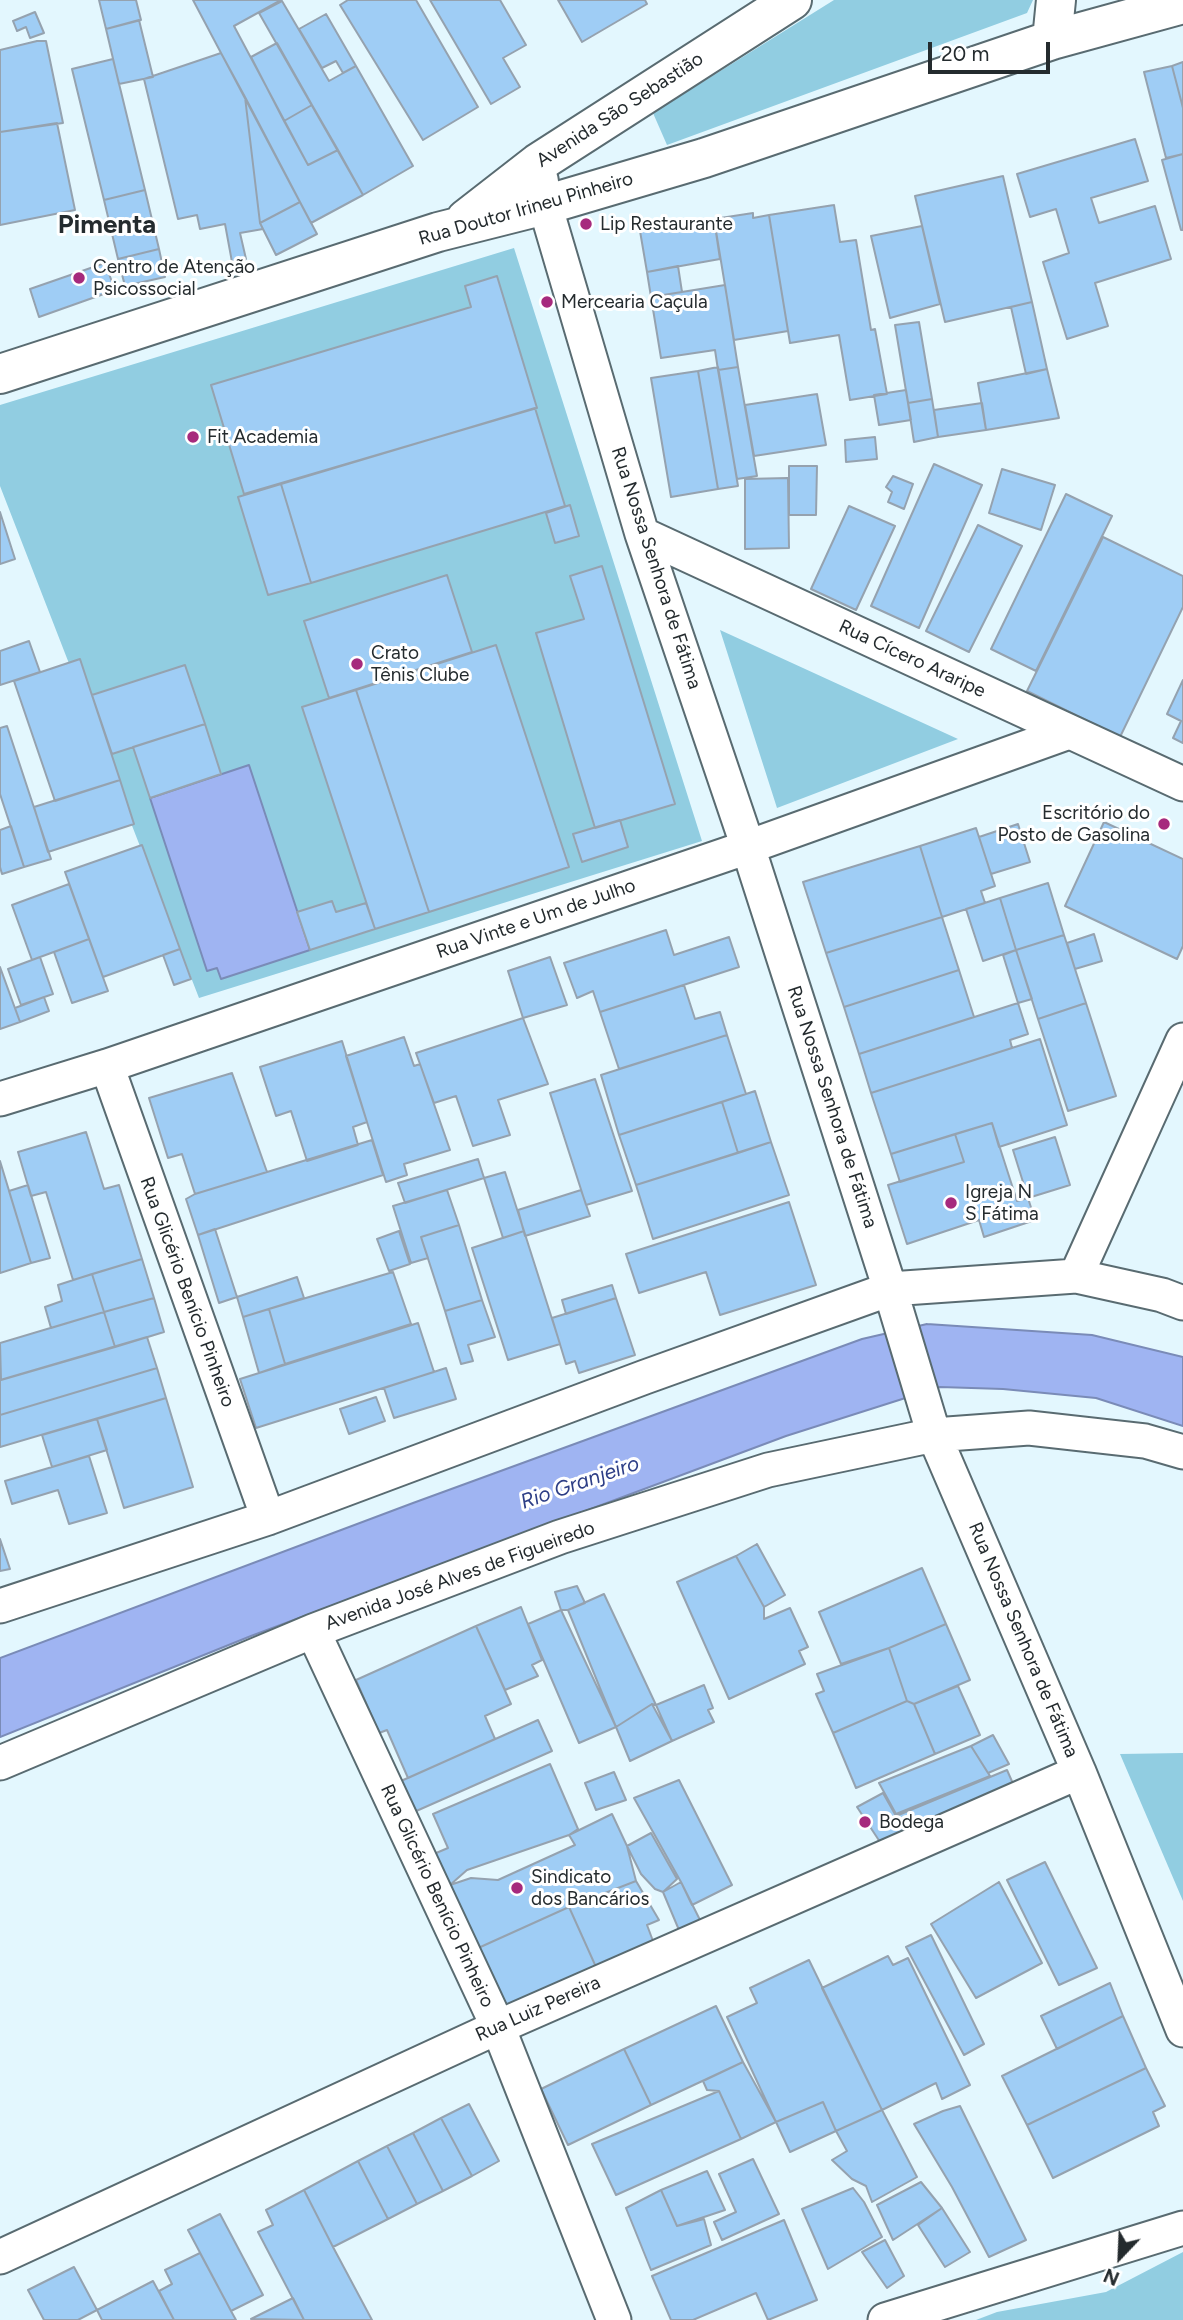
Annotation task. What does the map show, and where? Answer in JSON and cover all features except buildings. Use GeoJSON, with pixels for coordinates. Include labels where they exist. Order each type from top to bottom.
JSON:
{"type":"FeatureCollection","features":[{"type":"Feature","properties":{"kind":"street","name":"Avenida São Sebastião"},"geometry":{"type":"LineString","coordinates":[[453,228],[538,163],[792,0]]}},
{"type":"Feature","properties":{"kind":"street"},"geometry":{"type":"LineString","coordinates":[[1052,40],[1056,0]]}},
{"type":"Feature","properties":{"kind":"street","name":"Rua Doutor Irineu Pinheiro"},"geometry":{"type":"LineString","coordinates":[[0,374],[453,228],[545,205],[704,158],[1052,40],[1183,4]]}},
{"type":"Feature","properties":{"kind":"street","name":"Rua Nossa Senhora de Fátima"},"geometry":{"type":"LineString","coordinates":[[538,163],[545,205],[642,534],[748,847],[894,1301],[930,1423],[1079,1772],[1183,2030]]}},
{"type":"Feature","properties":{"kind":"street","name":"Rua Cícero Araripe"},"geometry":{"type":"LineString","coordinates":[[642,534],[1183,784]]}},
{"type":"Feature","properties":{"kind":"street","name":"Rua Vinte e Um de Julho"},"geometry":{"type":"LineString","coordinates":[[0,1099],[107,1066],[748,847],[1069,732]]}},
{"type":"Feature","properties":{"kind":"street"},"geometry":{"type":"LineString","coordinates":[[1076,1276],[1183,1040]]}},
{"type":"Feature","properties":{"kind":"street","name":"Rua Glicério Benício Pinheiro"},"geometry":{"type":"LineString","coordinates":[[107,1066],[268,1518]]}},
{"type":"Feature","properties":{"kind":"street"},"geometry":{"type":"LineString","coordinates":[[0,1606],[268,1518],[645,1377],[894,1301],[1076,1276],[1162,1295],[1183,1303]]}},
{"type":"Feature","properties":{"kind":"street","name":"Avenida José Alves de Figueiredo"},"geometry":{"type":"LineString","coordinates":[[0,1763],[313,1631],[561,1537],[768,1470],[930,1423],[1029,1428],[1145,1441],[1183,1452]]}},
{"type":"Feature","properties":{"kind":"street","name":"Rua Glicério Benício Pinheiro"},"geometry":{"type":"LineString","coordinates":[[313,1631],[498,2027],[614,2320]]}},
{"type":"Feature","properties":{"kind":"street","name":"Rua Luiz Pereira"},"geometry":{"type":"LineString","coordinates":[[0,2256],[498,2027],[1079,1772]]}},
{"type":"Feature","properties":{"kind":"street"},"geometry":{"type":"LineString","coordinates":[[885,2320],[1183,2228]]}},
{"type":"Feature","properties":{"kind":"shaded area"},"geometry":{"type":"Polygon","coordinates":[[[834,0],[1033,0],[1027,13],[667,145],[653,113],[834,0]]]}},
{"type":"Feature","properties":{"kind":"shaded area","name":"Crato Tênis Clube"},"geometry":{"type":"Polygon","coordinates":[[[514,248],[702,841],[199,998],[0,486],[0,405],[514,248]]]}},
{"type":"Feature","properties":{"kind":"shaded area"},"geometry":{"type":"Polygon","coordinates":[[[720,630],[958,739],[777,808],[720,630]]]}},
{"type":"Feature","properties":{"kind":"shaded area"},"geometry":{"type":"Polygon","coordinates":[[[1183,1753],[1183,1901],[1120,1754],[1183,1753]]]}},
{"type":"Feature","properties":{"kind":"shaded area"},"geometry":{"type":"Polygon","coordinates":[[[1183,2252],[1183,2320],[976,2320],[997,2312],[1106,2292],[1183,2252]]]}},
{"type":"Feature","properties":{"kind":"water"},"geometry":{"type":"Polygon","coordinates":[[[249,765],[310,950],[221,979],[217,968],[207,971],[150,798],[249,765]]]}},
{"type":"Feature","properties":{"kind":"water","name":"Rio Granjeiro"},"geometry":{"type":"Polygon","coordinates":[[[927,1324],[1092,1335],[1183,1357],[1183,1426],[1096,1398],[1003,1389],[940,1387],[786,1436],[251,1636],[0,1737],[0,1658],[862,1339],[927,1324]]]}},
{"type":"Feature","properties":{"kind":"place","name":"Lip Restaurante"},"geometry":{"type":"Point","coordinates":[586,224]}},
{"type":"Feature","properties":{"kind":"place","name":"Centro de Atenção Psicossocial"},"geometry":{"type":"Point","coordinates":[79,278]}},
{"type":"Feature","properties":{"kind":"place","name":"Mercearia Caçula"},"geometry":{"type":"Point","coordinates":[547,302]}},
{"type":"Feature","properties":{"kind":"place","name":"Fit Academia"},"geometry":{"type":"Point","coordinates":[193,437]}},
{"type":"Feature","properties":{"kind":"place","name":"Crato Tênis Clube"},"geometry":{"type":"Point","coordinates":[357,664]}},
{"type":"Feature","properties":{"kind":"place","name":"Escritório do Posto de Gasolina"},"geometry":{"type":"Point","coordinates":[1164,824]}},
{"type":"Feature","properties":{"kind":"place","name":"Igreja N S Fátima"},"geometry":{"type":"Point","coordinates":[951,1203]}},
{"type":"Feature","properties":{"kind":"place","name":"Bodega"},"geometry":{"type":"Point","coordinates":[865,1822]}},
{"type":"Feature","properties":{"kind":"place","name":"Sindicato dos Bancários"},"geometry":{"type":"Point","coordinates":[517,1888]}},
{"type":"Feature","properties":{"kind":"district","name":"Pimenta"},"geometry":{"type":"Point","coordinates":[107,225]}}]}
